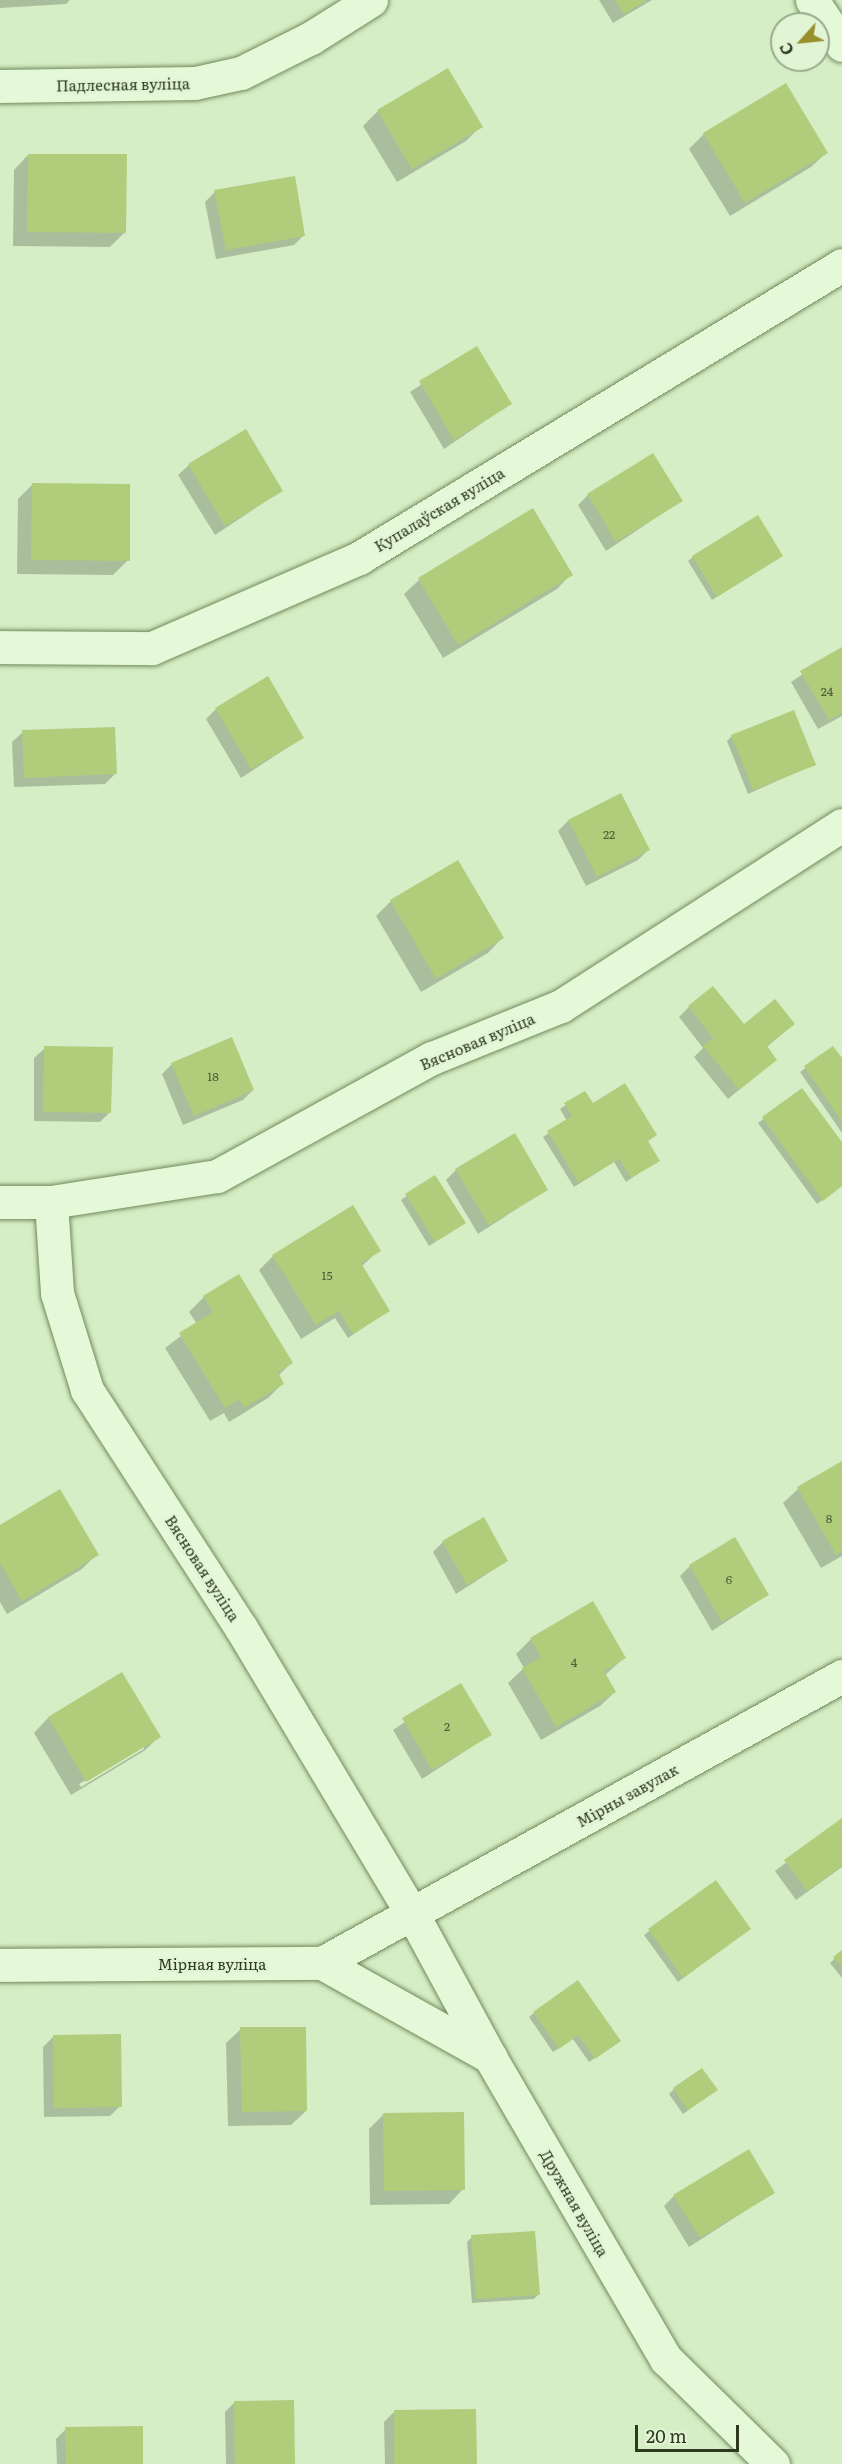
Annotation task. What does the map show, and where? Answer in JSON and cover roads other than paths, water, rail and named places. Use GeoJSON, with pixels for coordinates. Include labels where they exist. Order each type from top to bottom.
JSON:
{"type":"FeatureCollection","features":[{"type":"Feature","properties":{"kind":"street","name":"Падлесная вуліца"},"geometry":{"type":"LineString","coordinates":[[0,86],[195,83],[241,73],[311,38],[370,0]]}},
{"type":"Feature","properties":{"kind":"street"},"geometry":{"type":"LineString","coordinates":[[812,0],[842,45]]}},
{"type":"Feature","properties":{"kind":"street","name":"Купалаўская вуліца"},"geometry":{"type":"LineString","coordinates":[[0,647],[152,648],[359,558],[842,265]]}},
{"type":"Feature","properties":{"kind":"street","name":"Вясновая вуліца"},"geometry":{"type":"LineString","coordinates":[[0,1202],[51,1202],[217,1176],[432,1058],[561,1006],[842,825]]}},
{"type":"Feature","properties":{"kind":"street","name":"Вясновая вуліца"},"geometry":{"type":"LineString","coordinates":[[51,1202],[57,1293],[87,1390],[241,1628],[413,1915]]}},
{"type":"Feature","properties":{"kind":"street","name":"Мірны завулак"},"geometry":{"type":"LineString","coordinates":[[413,1915],[842,1676]]}},
{"type":"Feature","properties":{"kind":"street","name":"Мірная вуліца"},"geometry":{"type":"LineString","coordinates":[[0,1965],[322,1963],[413,1915]]}},
{"type":"Feature","properties":{"kind":"street","name":"Дружная вуліца"},"geometry":{"type":"LineString","coordinates":[[413,1915],[490,2057],[666,2359],[773,2464]]}},
{"type":"Feature","properties":{"kind":"street"},"geometry":{"type":"LineString","coordinates":[[322,1963],[490,2057]]}}]}
